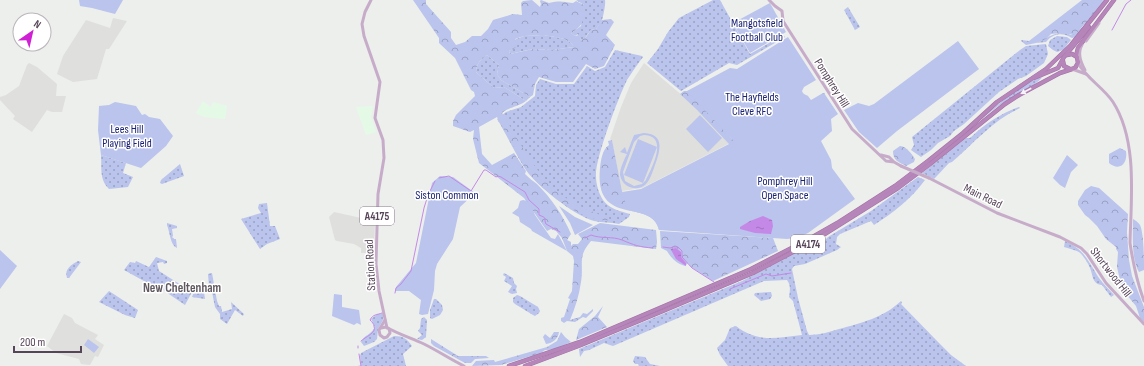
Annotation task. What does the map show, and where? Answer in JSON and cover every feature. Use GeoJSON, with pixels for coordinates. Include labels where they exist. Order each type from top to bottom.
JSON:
{"type":"FeatureCollection","features":[{"type":"Feature","properties":{"kind":"highway"},"geometry":{"type":"LineString","coordinates":[[1108,0],[1063,61],[1065,68],[1071,69],[1076,67],[1078,63],[1076,56],[1078,48],[1114,0]]}},
{"type":"Feature","properties":{"kind":"highway"},"geometry":{"type":"LineString","coordinates":[[1026,82],[1046,69],[1064,52],[1108,0]]}},
{"type":"Feature","properties":{"kind":"highway"},"geometry":{"type":"LineString","coordinates":[[1067,55],[1072,54],[1076,56]]}},
{"type":"Feature","properties":{"kind":"highway","name":"A4174"},"geometry":{"type":"LineString","coordinates":[[509,366],[580,342],[751,269],[809,239],[839,222],[900,182],[957,138],[997,102],[1026,82],[1056,70],[1063,61]]}},
{"type":"Feature","properties":{"kind":"highway","name":"A4174"},"geometry":{"type":"LineString","coordinates":[[525,366],[676,306],[752,273],[812,242],[898,188],[1019,94],[1071,69]]}},
{"type":"Feature","properties":{"kind":"main road","name":"Station Road"},"geometry":{"type":"LineString","coordinates":[[371,0],[365,12],[362,24],[364,36],[380,82],[375,118],[383,140],[384,158],[378,194],[376,264],[379,291],[387,328]]}},
{"type":"Feature","properties":{"kind":"main road","name":"Pomphrey Hill"},"geometry":{"type":"LineString","coordinates":[[769,0],[782,11],[782,21],[846,122],[859,137],[881,155],[888,157],[901,166]]}},
{"type":"Feature","properties":{"kind":"main road"},"geometry":{"type":"LineString","coordinates":[[1094,81],[1083,67],[1080,51],[1106,10]]}},
{"type":"Feature","properties":{"kind":"main road"},"geometry":{"type":"LineString","coordinates":[[1078,63],[1086,74],[1112,101],[1120,116],[1126,136],[1130,165],[1130,243],[1138,284],[1144,301]]}},
{"type":"Feature","properties":{"kind":"main road"},"geometry":{"type":"LineString","coordinates":[[1071,69],[1086,74]]}},
{"type":"Feature","properties":{"kind":"main road","name":"Main Road"},"geometry":{"type":"LineString","coordinates":[[901,166],[929,178],[997,213],[1060,237]]}},
{"type":"Feature","properties":{"kind":"main road","name":"Shortwood Hill"},"geometry":{"type":"LineString","coordinates":[[1060,237],[1072,242],[1087,254],[1106,283],[1144,324]]}},
{"type":"Feature","properties":{"kind":"main road"},"geometry":{"type":"LineString","coordinates":[[385,320],[379,332],[381,337],[386,338],[388,336],[402,335]]}},
{"type":"Feature","properties":{"kind":"main road"},"geometry":{"type":"LineString","coordinates":[[381,328],[387,328],[431,348],[464,366]]}},
{"type":"Feature","properties":{"kind":"main road","name":"A4175"},"geometry":{"type":"LineString","coordinates":[[387,328],[390,333],[388,336]]}},
{"type":"Feature","properties":{"kind":"main road"},"geometry":{"type":"LineString","coordinates":[[456,362],[459,366]]}},
{"type":"Feature","properties":{"kind":"shaded area"},"geometry":{"type":"Polygon","coordinates":[[[113,18],[127,21],[109,49],[106,49],[97,79],[73,82],[57,74],[63,56],[86,20],[110,28],[113,18]]]}},
{"type":"Feature","properties":{"kind":"shaded area"},"geometry":{"type":"Polygon","coordinates":[[[29,63],[37,67],[57,84],[56,96],[66,96],[62,112],[52,112],[47,110],[32,132],[13,119],[15,116],[0,100],[0,97],[6,95],[19,86],[29,63]]]}},
{"type":"Feature","properties":{"kind":"shaded area"},"geometry":{"type":"Polygon","coordinates":[[[644,63],[684,97],[730,143],[642,188],[622,191],[612,141],[610,139],[631,83],[644,63]]]}},
{"type":"Feature","properties":{"kind":"shaded area"},"geometry":{"type":"Polygon","coordinates":[[[203,101],[211,107],[213,102],[227,106],[225,119],[204,117],[196,113],[203,101]]]}},
{"type":"Feature","properties":{"kind":"shaded area"},"geometry":{"type":"Polygon","coordinates":[[[373,106],[371,117],[376,132],[366,135],[356,107],[373,106]]]}},
{"type":"Feature","properties":{"kind":"shaded area"},"geometry":{"type":"Polygon","coordinates":[[[334,212],[375,221],[374,251],[372,253],[361,253],[361,248],[354,244],[335,240],[329,217],[334,212]]]}},
{"type":"Feature","properties":{"kind":"shaded area"},"geometry":{"type":"Polygon","coordinates":[[[64,314],[72,318],[75,323],[98,335],[95,339],[104,345],[98,357],[95,356],[90,365],[81,364],[79,359],[56,353],[47,346],[64,314]]]}},
{"type":"Feature","properties":{"kind":"green space"},"geometry":{"type":"Polygon","coordinates":[[[79,0],[123,0],[115,14],[80,6],[79,0]]]}},
{"type":"Feature","properties":{"kind":"green space"},"geometry":{"type":"Polygon","coordinates":[[[413,0],[426,0],[426,4],[451,32],[451,38],[456,45],[465,42],[472,36],[481,36],[488,29],[493,20],[513,14],[522,15],[521,3],[523,1],[532,0],[540,7],[541,0],[549,3],[559,1],[573,3],[576,1],[584,5],[583,21],[579,27],[571,33],[575,36],[579,35],[581,40],[586,37],[591,30],[596,29],[602,20],[611,19],[614,22],[606,35],[615,45],[604,66],[595,69],[586,64],[573,82],[556,82],[539,77],[535,84],[533,95],[530,97],[501,80],[497,74],[499,65],[487,55],[479,62],[476,69],[476,72],[494,88],[504,87],[526,101],[502,113],[523,149],[539,172],[558,192],[569,200],[611,220],[600,220],[577,212],[553,196],[534,179],[526,169],[497,117],[479,127],[482,154],[492,165],[514,153],[526,171],[525,174],[542,189],[552,201],[568,227],[571,234],[567,240],[571,242],[571,246],[573,244],[578,244],[582,239],[578,234],[600,223],[656,230],[656,249],[591,241],[582,256],[582,276],[580,287],[577,302],[570,320],[580,317],[583,313],[587,314],[593,309],[593,311],[586,318],[583,317],[575,322],[567,321],[564,323],[561,321],[561,318],[564,317],[570,299],[568,298],[572,291],[574,261],[573,256],[567,251],[562,238],[556,231],[551,229],[547,231],[524,198],[479,163],[473,139],[474,130],[470,132],[453,126],[453,121],[456,115],[475,96],[455,58],[439,43],[439,38],[413,0]],[[543,35],[524,36],[515,39],[517,47],[509,51],[510,54],[533,49],[552,50],[574,47],[565,39],[543,35]]]}},
{"type":"Feature","properties":{"kind":"green space"},"geometry":{"type":"Polygon","coordinates":[[[576,0],[605,0],[601,22],[596,29],[591,30],[584,39],[581,40],[578,34],[575,36],[571,33],[581,26],[584,5],[576,0]]]}},
{"type":"Feature","properties":{"kind":"green space"},"geometry":{"type":"Polygon","coordinates":[[[713,0],[720,0],[750,54],[783,35],[785,37],[737,65],[729,63],[681,91],[647,63],[679,18],[713,0]]]}},
{"type":"Feature","properties":{"kind":"green space"},"geometry":{"type":"Polygon","coordinates":[[[1082,0],[1103,0],[1075,35],[1061,33],[1051,34],[1046,39],[1026,45],[1021,41],[1029,41],[1082,0]]]}},
{"type":"Feature","properties":{"kind":"green space"},"geometry":{"type":"Polygon","coordinates":[[[1103,0],[1105,0],[1076,37],[1072,38],[1058,34],[1046,42],[1036,43],[1049,37],[1057,34],[1061,33],[1071,35],[1083,27],[1088,17],[1103,0]]]}},
{"type":"Feature","properties":{"kind":"green space","name":"Mangotsfield Football Club"},"geometry":{"type":"Polygon","coordinates":[[[770,3],[786,32],[750,53],[733,23],[770,3]]]}},
{"type":"Feature","properties":{"kind":"green space"},"geometry":{"type":"Polygon","coordinates":[[[848,7],[860,27],[855,30],[844,10],[848,7]]]}},
{"type":"Feature","properties":{"kind":"green space"},"geometry":{"type":"Polygon","coordinates":[[[543,35],[565,39],[574,47],[552,50],[532,49],[510,54],[509,51],[516,47],[514,40],[524,36],[543,35]]]}},
{"type":"Feature","properties":{"kind":"green space"},"geometry":{"type":"Polygon","coordinates":[[[1057,36],[1067,37],[1071,40],[1063,50],[1057,52],[1048,46],[1050,40],[1057,36]]]}},
{"type":"Feature","properties":{"kind":"green space","name":"Pomphrey Hill Open Space"},"geometry":{"type":"Polygon","coordinates":[[[788,37],[816,80],[804,87],[802,91],[808,103],[824,93],[838,114],[831,119],[832,131],[821,141],[831,160],[832,168],[855,199],[808,233],[799,237],[787,239],[659,230],[655,221],[651,218],[628,210],[622,192],[641,189],[733,142],[742,150],[687,91],[730,68],[737,69],[788,37]]]}},
{"type":"Feature","properties":{"kind":"green space"},"geometry":{"type":"Polygon","coordinates":[[[958,41],[979,69],[877,148],[859,132],[844,110],[858,103],[869,106],[874,104],[958,41]]]}},
{"type":"Feature","properties":{"kind":"green space"},"geometry":{"type":"Polygon","coordinates":[[[1046,44],[1048,54],[1044,63],[999,92],[950,136],[938,143],[921,157],[911,150],[914,145],[912,137],[1020,50],[1026,46],[1046,44]]]}},
{"type":"Feature","properties":{"kind":"green space"},"geometry":{"type":"Polygon","coordinates":[[[615,50],[643,57],[623,88],[603,143],[596,169],[597,186],[605,203],[612,208],[630,214],[629,217],[619,224],[597,222],[586,218],[567,207],[547,192],[531,177],[526,170],[497,119],[506,112],[521,107],[535,96],[536,85],[540,79],[556,84],[574,84],[587,66],[595,71],[605,67],[615,50]]]}},
{"type":"Feature","properties":{"kind":"green space"},"geometry":{"type":"Polygon","coordinates":[[[487,55],[499,65],[497,74],[501,80],[530,97],[526,101],[504,87],[494,88],[476,72],[479,62],[487,55]]]}},
{"type":"Feature","properties":{"kind":"green space"},"geometry":{"type":"Polygon","coordinates":[[[1042,77],[1029,88],[997,107],[977,122],[1007,97],[1027,83],[1042,77]]]}},
{"type":"Feature","properties":{"kind":"green space"},"geometry":{"type":"Polygon","coordinates":[[[684,91],[690,91],[732,139],[802,93],[808,96],[811,100],[825,93],[754,163],[729,144],[680,94],[684,91]]]}},
{"type":"Feature","properties":{"kind":"green space","name":"Lees Hill Playing Field"},"geometry":{"type":"Polygon","coordinates":[[[115,102],[136,106],[142,115],[145,114],[149,117],[160,119],[173,136],[166,146],[141,168],[101,155],[98,130],[99,106],[109,105],[115,102]]]}},
{"type":"Feature","properties":{"kind":"green space"},"geometry":{"type":"Polygon","coordinates":[[[1019,107],[1020,108],[992,125],[952,162],[949,163],[934,179],[922,173],[966,138],[970,138],[981,128],[999,116],[1019,107]]]}},
{"type":"Feature","properties":{"kind":"green space"},"geometry":{"type":"Polygon","coordinates":[[[700,115],[722,138],[708,152],[686,129],[700,115]]]}},
{"type":"Feature","properties":{"kind":"green space"},"geometry":{"type":"Polygon","coordinates":[[[973,126],[925,166],[883,197],[833,228],[782,256],[839,224],[891,190],[944,150],[973,126]]]}},
{"type":"Feature","properties":{"kind":"green space"},"geometry":{"type":"Polygon","coordinates":[[[644,133],[651,134],[659,141],[660,146],[658,157],[649,181],[642,187],[638,188],[630,187],[624,183],[620,175],[621,167],[627,154],[620,152],[625,147],[627,153],[634,135],[644,133]],[[644,135],[640,136],[634,142],[623,172],[625,181],[634,186],[642,184],[646,180],[655,161],[657,147],[656,141],[652,137],[644,135]]]}},
{"type":"Feature","properties":{"kind":"green space"},"geometry":{"type":"Polygon","coordinates":[[[638,139],[657,147],[643,183],[624,175],[638,139]]]}},
{"type":"Feature","properties":{"kind":"green space"},"geometry":{"type":"Polygon","coordinates":[[[612,140],[622,191],[626,202],[653,214],[660,230],[654,220],[646,215],[614,206],[606,199],[601,187],[600,168],[603,152],[609,145],[608,141],[612,140]]]}},
{"type":"Feature","properties":{"kind":"green space"},"geometry":{"type":"Polygon","coordinates":[[[900,146],[907,149],[915,159],[914,162],[906,166],[896,160],[893,151],[900,146]]]}},
{"type":"Feature","properties":{"kind":"green space"},"geometry":{"type":"Polygon","coordinates":[[[1120,148],[1126,151],[1126,159],[1122,165],[1117,167],[1113,166],[1109,163],[1109,154],[1120,148]]]}},
{"type":"Feature","properties":{"kind":"green space"},"geometry":{"type":"Polygon","coordinates":[[[101,155],[126,163],[123,173],[133,177],[128,187],[109,189],[102,177],[101,155]]]}},
{"type":"Feature","properties":{"kind":"green space"},"geometry":{"type":"Polygon","coordinates":[[[1067,155],[1078,165],[1071,172],[1065,188],[1053,178],[1067,155]]]}},
{"type":"Feature","properties":{"kind":"green space"},"geometry":{"type":"Polygon","coordinates":[[[180,164],[184,176],[162,184],[160,183],[161,180],[180,164]]]}},
{"type":"Feature","properties":{"kind":"green space","name":"Siston Common"},"geometry":{"type":"Polygon","coordinates":[[[440,176],[453,177],[475,193],[460,207],[453,239],[437,264],[434,290],[428,314],[422,315],[419,314],[421,300],[409,291],[395,291],[396,287],[416,263],[432,183],[440,176]]]}},
{"type":"Feature","properties":{"kind":"green space"},"geometry":{"type":"Polygon","coordinates":[[[918,177],[925,180],[902,205],[874,225],[871,221],[840,234],[837,237],[836,244],[841,247],[837,250],[805,264],[794,266],[792,269],[798,298],[809,335],[828,332],[872,319],[887,312],[901,301],[901,304],[951,355],[966,366],[728,366],[717,348],[725,340],[730,328],[736,326],[752,335],[768,338],[802,335],[793,301],[789,297],[790,286],[787,280],[764,281],[613,346],[604,343],[584,351],[580,357],[579,349],[742,281],[795,253],[823,242],[828,237],[871,211],[918,177]]]}},
{"type":"Feature","properties":{"kind":"green space"},"geometry":{"type":"Polygon","coordinates":[[[1091,186],[1099,188],[1128,214],[1127,232],[1129,260],[1132,276],[1144,307],[1144,322],[1140,318],[1136,306],[1121,288],[1117,267],[1118,252],[1116,247],[1106,239],[1097,226],[1085,215],[1078,205],[1078,201],[1085,190],[1091,186]]]}},
{"type":"Feature","properties":{"kind":"green space"},"geometry":{"type":"Polygon","coordinates":[[[520,201],[527,201],[531,205],[535,215],[551,238],[555,239],[558,234],[567,251],[532,231],[520,222],[519,217],[512,213],[518,208],[520,201]]]}},
{"type":"Feature","properties":{"kind":"green space"},"geometry":{"type":"Polygon","coordinates":[[[267,203],[270,226],[275,226],[280,239],[267,244],[260,249],[241,219],[261,213],[258,208],[259,204],[267,203]]]}},
{"type":"Feature","properties":{"kind":"green space"},"geometry":{"type":"Polygon","coordinates":[[[559,206],[575,217],[593,225],[575,235],[570,223],[559,206]]]}},
{"type":"Feature","properties":{"kind":"green space"},"geometry":{"type":"Polygon","coordinates":[[[1133,219],[1140,225],[1143,240],[1144,270],[1139,272],[1136,267],[1134,253],[1133,219]]]}},
{"type":"Feature","properties":{"kind":"green space"},"geometry":{"type":"Polygon","coordinates":[[[167,223],[177,226],[177,228],[172,229],[172,237],[176,239],[177,248],[173,244],[167,223]]]}},
{"type":"Feature","properties":{"kind":"green space"},"geometry":{"type":"Polygon","coordinates":[[[660,231],[773,238],[778,251],[713,281],[691,267],[688,263],[685,266],[677,262],[667,251],[661,248],[660,231]]]}},
{"type":"Feature","properties":{"kind":"green space"},"geometry":{"type":"Polygon","coordinates":[[[1065,241],[1072,244],[1082,252],[1101,280],[1114,295],[1111,297],[1102,285],[1096,283],[1084,257],[1079,252],[1064,247],[1065,241]]]}},
{"type":"Feature","properties":{"kind":"green space"},"geometry":{"type":"Polygon","coordinates":[[[0,250],[17,266],[0,289],[0,250]]]}},
{"type":"Feature","properties":{"kind":"green space"},"geometry":{"type":"Polygon","coordinates":[[[156,257],[167,261],[167,263],[164,264],[163,262],[157,263],[159,271],[192,292],[185,305],[163,290],[162,291],[124,270],[130,262],[135,263],[136,261],[149,267],[156,257]]]}},
{"type":"Feature","properties":{"kind":"green space"},"geometry":{"type":"Polygon","coordinates":[[[78,261],[81,262],[69,278],[67,278],[67,270],[78,261]]]}},
{"type":"Feature","properties":{"kind":"green space"},"geometry":{"type":"Polygon","coordinates":[[[212,273],[217,301],[219,306],[221,306],[222,312],[232,309],[231,302],[244,314],[243,316],[235,310],[227,324],[220,319],[220,314],[215,307],[212,292],[204,292],[205,299],[192,297],[193,294],[199,293],[198,289],[209,286],[208,274],[212,273]]]}},
{"type":"Feature","properties":{"kind":"green space"},"geometry":{"type":"Polygon","coordinates":[[[504,273],[513,278],[514,283],[517,286],[517,293],[512,294],[508,292],[512,286],[504,281],[506,277],[503,275],[504,273]]]}},
{"type":"Feature","properties":{"kind":"green space"},"geometry":{"type":"Polygon","coordinates":[[[109,291],[138,310],[135,318],[125,315],[99,302],[109,291]]]}},
{"type":"Feature","properties":{"kind":"green space"},"geometry":{"type":"Polygon","coordinates":[[[771,292],[772,296],[770,299],[761,301],[754,295],[755,293],[771,292]]]}},
{"type":"Feature","properties":{"kind":"green space"},"geometry":{"type":"Polygon","coordinates":[[[334,294],[342,295],[342,307],[359,310],[361,325],[357,323],[354,325],[332,316],[334,294]]]}},
{"type":"Feature","properties":{"kind":"green space"},"geometry":{"type":"Polygon","coordinates":[[[517,295],[538,307],[540,311],[539,313],[535,316],[515,304],[513,302],[513,298],[517,295]]]}},
{"type":"Feature","properties":{"kind":"green space"},"geometry":{"type":"Polygon","coordinates":[[[434,299],[442,305],[443,310],[440,315],[432,319],[430,318],[430,310],[434,299]]]}},
{"type":"Feature","properties":{"kind":"green space"},"geometry":{"type":"Polygon","coordinates":[[[603,306],[598,317],[607,327],[576,340],[579,329],[595,316],[603,306]]]}},
{"type":"Feature","properties":{"kind":"green space"},"geometry":{"type":"Polygon","coordinates":[[[383,313],[383,320],[378,329],[377,339],[374,342],[364,346],[361,342],[375,327],[371,319],[376,315],[383,313]]]}},
{"type":"Feature","properties":{"kind":"green space"},"geometry":{"type":"Polygon","coordinates":[[[424,317],[427,320],[426,337],[422,340],[417,339],[422,335],[418,331],[420,328],[421,319],[424,317]]]}},
{"type":"Feature","properties":{"kind":"green space"},"geometry":{"type":"Polygon","coordinates":[[[554,332],[559,332],[556,339],[551,343],[546,344],[543,337],[545,334],[550,338],[554,332]]]}},
{"type":"Feature","properties":{"kind":"green space"},"geometry":{"type":"Polygon","coordinates":[[[561,332],[571,342],[555,349],[545,350],[541,353],[501,365],[472,366],[476,361],[494,360],[495,362],[547,347],[557,341],[561,332]]]}},
{"type":"Feature","properties":{"kind":"green space"},"geometry":{"type":"Polygon","coordinates":[[[394,336],[405,338],[412,346],[403,354],[406,366],[358,366],[361,365],[361,353],[394,336]]]}},
{"type":"Feature","properties":{"kind":"green space"},"geometry":{"type":"Polygon","coordinates":[[[88,339],[99,347],[94,353],[84,345],[88,339]]]}},
{"type":"Feature","properties":{"kind":"green space"},"geometry":{"type":"Polygon","coordinates":[[[431,339],[458,356],[486,356],[489,358],[475,359],[471,363],[465,363],[434,346],[431,343],[431,339]]]}},
{"type":"Feature","properties":{"kind":"green space"},"geometry":{"type":"Polygon","coordinates":[[[635,356],[645,357],[650,364],[660,366],[639,366],[633,361],[635,356]]]}},
{"type":"Feature","properties":{"kind":"water"},"geometry":{"type":"Polygon","coordinates":[[[763,216],[772,220],[773,226],[771,234],[755,233],[740,229],[740,227],[750,221],[763,216]]]}},
{"type":"Feature","properties":{"kind":"water"},"geometry":{"type":"Polygon","coordinates":[[[670,248],[676,248],[681,252],[681,257],[686,263],[686,266],[676,259],[670,248]]]}},
{"type":"Feature","properties":{"kind":"waterway"},"geometry":{"type":"LineString","coordinates":[[1112,30],[1126,4],[1131,0]]}},
{"type":"Feature","properties":{"kind":"waterway"},"geometry":{"type":"LineString","coordinates":[[439,178],[449,176],[471,191],[484,170],[486,170],[496,177],[501,177],[525,192],[529,200],[539,209],[539,215],[545,218],[546,224],[560,232]]}},
{"type":"Feature","properties":{"kind":"waterway"},"geometry":{"type":"LineString","coordinates":[[395,293],[396,288],[411,271],[424,208],[428,195],[435,181]]}},
{"type":"Feature","properties":{"kind":"waterway"},"geometry":{"type":"LineString","coordinates":[[585,238],[591,235],[614,238],[637,246],[653,248]]}},
{"type":"Feature","properties":{"kind":"waterway"},"geometry":{"type":"LineString","coordinates":[[663,247],[678,247],[682,251],[682,257],[692,268],[714,282]]}},
{"type":"Feature","properties":{"kind":"waterway"},"geometry":{"type":"LineString","coordinates":[[730,289],[766,274],[772,276],[791,273]]}},
{"type":"Feature","properties":{"kind":"waterway"},"geometry":{"type":"LineString","coordinates":[[361,341],[374,331],[374,324],[370,320],[371,318],[382,313]]}},
{"type":"Feature","properties":{"kind":"waterway"},"geometry":{"type":"LineString","coordinates":[[359,354],[361,366]]}},
{"type":"Feature","properties":{"kind":"district","name":"New Cheltenham"},"geometry":{"type":"Point","coordinates":[182,287]}},
{"type":"Feature","properties":{"kind":"park label","name":"The Hayfields Cleve RFC"},"geometry":{"type":"Point","coordinates":[752,104]}}]}
